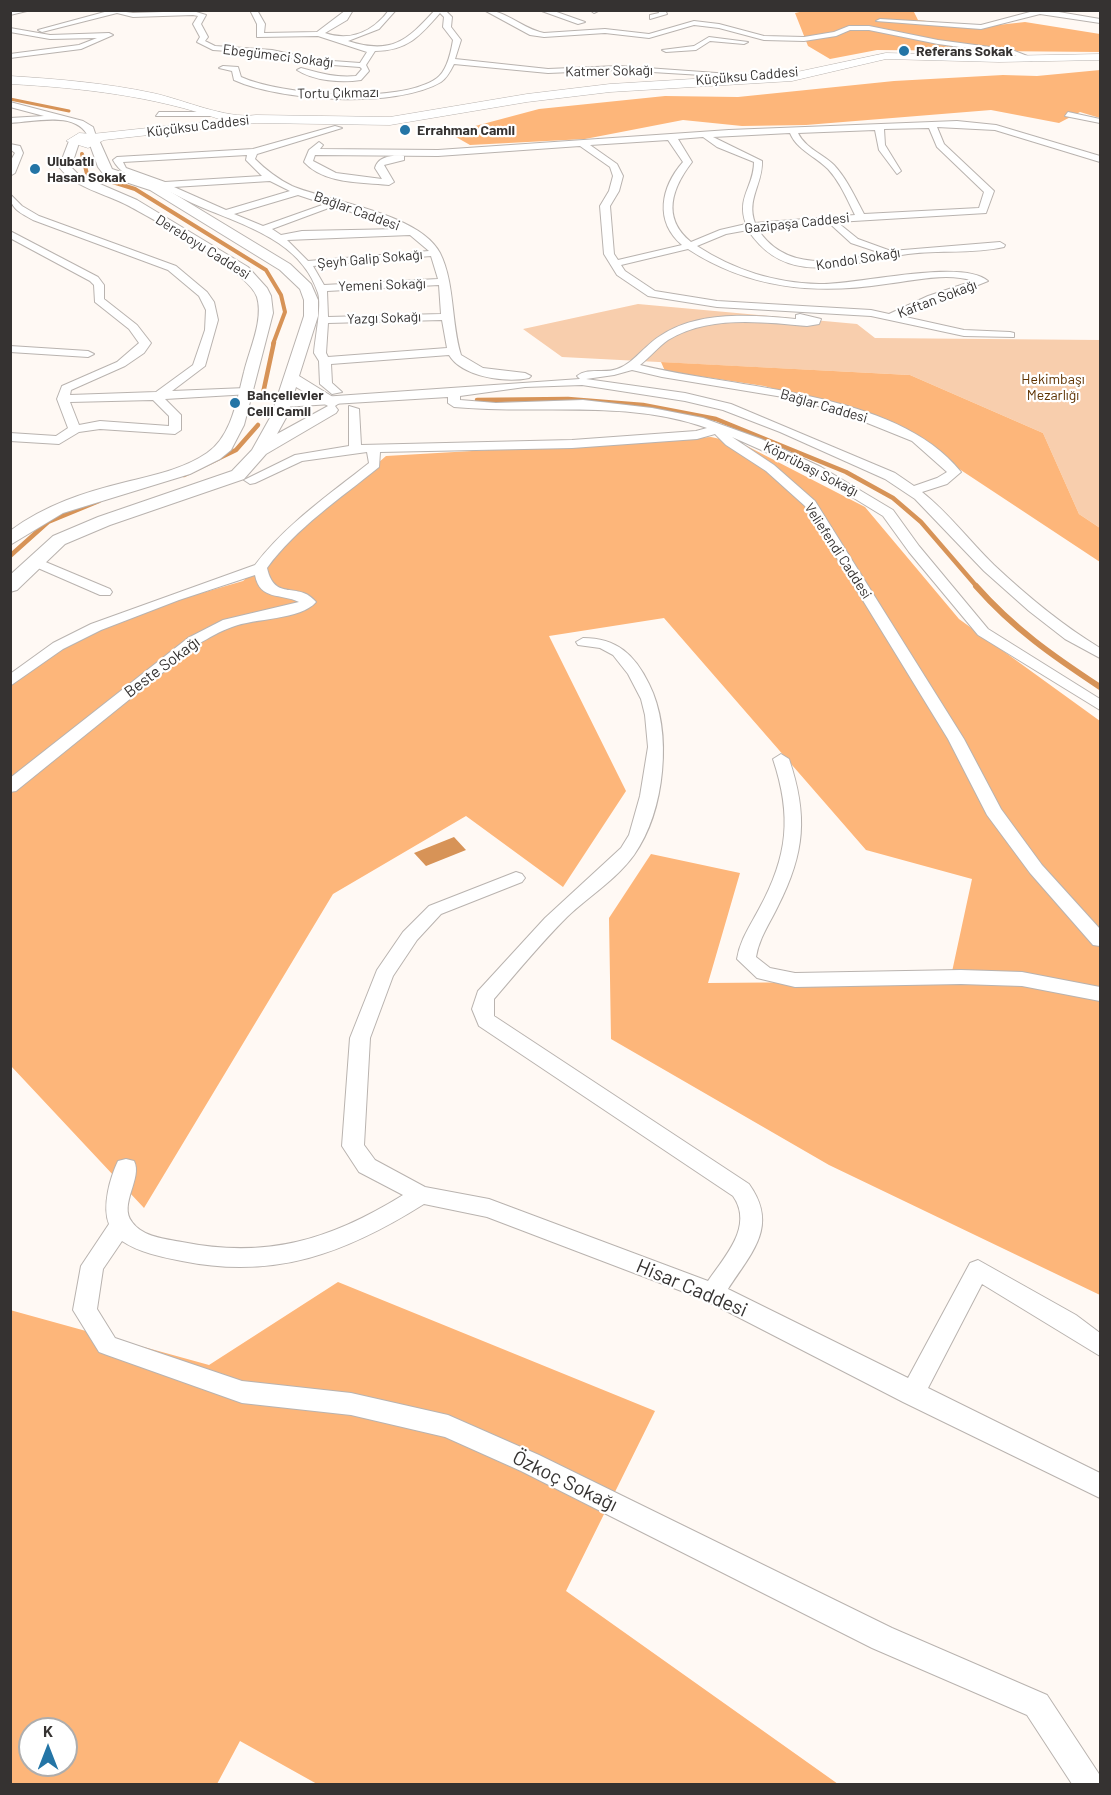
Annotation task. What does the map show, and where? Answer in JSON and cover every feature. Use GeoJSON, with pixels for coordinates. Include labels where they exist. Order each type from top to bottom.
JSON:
{"type":"FeatureCollection","features":[{"type":"Feature","properties":{"kind":"main road","name":"Küçüksu Caddesi"},"geometry":{"type":"LineString","coordinates":[[430,115],[537,94],[611,86],[768,77],[807,71],[852,58],[880,54],[1030,58]]}},
{"type":"Feature","properties":{"kind":"main road","name":"Küçüksu Caddesi"},"geometry":{"type":"LineString","coordinates":[[73,142],[218,122],[340,124],[390,121],[518,99],[610,88],[792,77],[886,56],[1030,58],[1101,56]]}},
{"type":"Feature","properties":{"kind":"main road"},"geometry":{"type":"LineString","coordinates":[[10,80],[117,88],[218,122],[256,118]]}},
{"type":"Feature","properties":{"kind":"main road","name":"Küçüksu Caddesi"},"geometry":{"type":"LineString","coordinates":[[233,120],[256,118],[340,124]]}},
{"type":"Feature","properties":{"kind":"main road"},"geometry":{"type":"LineString","coordinates":[[218,122],[233,120],[274,124]]}},
{"type":"Feature","properties":{"kind":"main road"},"geometry":{"type":"LineString","coordinates":[[12,537],[43,516],[100,494],[188,469],[210,459],[225,446],[232,435],[264,413],[290,377],[310,316],[311,300],[306,287],[296,276],[154,187],[108,172],[104,167],[95,139]]}},
{"type":"Feature","properties":{"kind":"main road","name":"Dereboyu Caddesi"},"geometry":{"type":"LineString","coordinates":[[73,142],[65,167],[75,178],[133,203],[258,282],[266,296],[266,315],[257,397]]}},
{"type":"Feature","properties":{"kind":"main road"},"geometry":{"type":"LineString","coordinates":[[10,586],[59,540],[104,521],[238,475],[259,452],[333,401],[290,377]]}},
{"type":"Feature","properties":{"kind":"main road"},"geometry":{"type":"LineString","coordinates":[[259,452],[264,413],[257,397],[246,403],[264,413]]}},
{"type":"Feature","properties":{"kind":"street"},"geometry":{"type":"LineString","coordinates":[[10,13],[28,10]]}},
{"type":"Feature","properties":{"kind":"street"},"geometry":{"type":"LineString","coordinates":[[253,10],[261,24],[260,35],[319,34],[368,49],[388,49],[413,39],[440,10],[448,17],[447,27],[457,40],[451,62]]}},
{"type":"Feature","properties":{"kind":"street"},"geometry":{"type":"LineString","coordinates":[[319,34],[344,18],[350,10]]}},
{"type":"Feature","properties":{"kind":"street"},"geometry":{"type":"LineString","coordinates":[[339,41],[372,32],[386,21],[393,10]]}},
{"type":"Feature","properties":{"kind":"street"},"geometry":{"type":"LineString","coordinates":[[487,10],[533,33],[544,35],[605,31],[650,36],[694,23],[719,26],[764,38],[804,39],[858,28],[879,29],[1030,58]]}},
{"type":"Feature","properties":{"kind":"street"},"geometry":{"type":"LineString","coordinates":[[542,10],[581,22]]}},
{"type":"Feature","properties":{"kind":"street"},"geometry":{"type":"LineString","coordinates":[[653,17],[663,14],[661,10]]}},
{"type":"Feature","properties":{"kind":"street"},"geometry":{"type":"LineString","coordinates":[[10,36],[121,11]]}},
{"type":"Feature","properties":{"kind":"street","name":"Ebegümeci Sokağı"},"geometry":{"type":"LineString","coordinates":[[121,11],[132,15],[193,13],[202,15],[197,24],[204,37],[201,42],[213,48],[272,52],[320,62],[362,65]]}},
{"type":"Feature","properties":{"kind":"street"},"geometry":{"type":"LineString","coordinates":[[842,31],[844,25],[853,21],[871,20],[981,27],[1034,11],[1101,21]]}},
{"type":"Feature","properties":{"kind":"street"},"geometry":{"type":"LineString","coordinates":[[66,14],[83,19]]}},
{"type":"Feature","properties":{"kind":"street"},"geometry":{"type":"LineString","coordinates":[[10,30],[50,37],[108,35],[81,47],[10,56]]}},
{"type":"Feature","properties":{"kind":"street"},"geometry":{"type":"LineString","coordinates":[[666,50],[696,48],[709,39],[749,43],[764,41],[764,38]]}},
{"type":"Feature","properties":{"kind":"street"},"geometry":{"type":"LineString","coordinates":[[301,70],[328,78],[358,78],[366,69],[362,65],[371,51],[368,49]]}},
{"type":"Feature","properties":{"kind":"street","name":"Tortu Çıkmazı"},"geometry":{"type":"LineString","coordinates":[[223,68],[236,69],[237,78],[243,82],[275,93],[346,96],[426,87],[440,80],[451,62]]}},
{"type":"Feature","properties":{"kind":"street","name":"Katmer Sokağı"},"geometry":{"type":"LineString","coordinates":[[451,62],[548,71],[619,68],[768,77]]}},
{"type":"Feature","properties":{"kind":"street"},"geometry":{"type":"LineString","coordinates":[[10,104],[60,116],[90,129],[95,139]]}},
{"type":"Feature","properties":{"kind":"street"},"geometry":{"type":"LineString","coordinates":[[159,114],[218,122]]}},
{"type":"Feature","properties":{"kind":"street"},"geometry":{"type":"LineString","coordinates":[[1068,114],[1101,121]]}},
{"type":"Feature","properties":{"kind":"street"},"geometry":{"type":"LineString","coordinates":[[10,121],[60,116]]}},
{"type":"Feature","properties":{"kind":"street"},"geometry":{"type":"LineString","coordinates":[[60,116],[73,142]]}},
{"type":"Feature","properties":{"kind":"street"},"geometry":{"type":"LineString","coordinates":[[340,124],[333,136],[312,152],[308,162],[324,172],[389,182],[379,168],[385,160],[522,147]]}},
{"type":"Feature","properties":{"kind":"street"},"geometry":{"type":"LineString","coordinates":[[333,401],[326,384],[325,361],[320,353],[324,295],[305,264],[280,239],[263,229],[164,185],[123,170],[117,160],[254,152],[340,124]]}},
{"type":"Feature","properties":{"kind":"street"},"geometry":{"type":"LineString","coordinates":[[526,156],[585,146],[670,137],[957,124],[996,128],[1101,159]]}},
{"type":"Feature","properties":{"kind":"street","name":"Gazipaşa Caddesi"},"geometry":{"type":"LineString","coordinates":[[615,264],[689,246],[723,232],[751,226],[860,216],[983,211],[989,191],[940,145],[932,125]]}},
{"type":"Feature","properties":{"kind":"street"},"geometry":{"type":"LineString","coordinates":[[880,127],[878,135],[881,148],[897,171]]}},
{"type":"Feature","properties":{"kind":"street"},"geometry":{"type":"LineString","coordinates":[[793,130],[800,144],[836,170],[860,216]]}},
{"type":"Feature","properties":{"kind":"street"},"geometry":{"type":"LineString","coordinates":[[705,135],[720,145],[758,161],[760,169],[747,192],[746,203],[751,226]]}},
{"type":"Feature","properties":{"kind":"street"},"geometry":{"type":"LineString","coordinates":[[670,137],[678,144],[688,162],[672,179],[667,219],[675,233],[689,246]]}},
{"type":"Feature","properties":{"kind":"street"},"geometry":{"type":"LineString","coordinates":[[10,146],[17,148],[18,153],[10,172]]}},
{"type":"Feature","properties":{"kind":"street"},"geometry":{"type":"LineString","coordinates":[[312,152],[438,153],[522,147],[585,146],[614,166],[618,176],[614,191],[605,206],[609,254],[631,281],[652,294],[674,300],[767,308],[846,311],[891,317],[964,333],[1010,335]]}},
{"type":"Feature","properties":{"kind":"street","name":"Bağlar Caddesi"},"geometry":{"type":"LineString","coordinates":[[254,152],[250,160],[259,172],[301,191],[413,232],[427,241],[444,273],[447,317],[454,351]]}},
{"type":"Feature","properties":{"kind":"street"},"geometry":{"type":"LineString","coordinates":[[164,185],[272,178]]}},
{"type":"Feature","properties":{"kind":"street"},"geometry":{"type":"LineString","coordinates":[[226,213],[301,191]]}},
{"type":"Feature","properties":{"kind":"street"},"geometry":{"type":"LineString","coordinates":[[10,197],[19,208],[36,218],[172,268],[189,281],[210,303],[213,309],[210,329],[201,347],[199,366],[158,397]]}},
{"type":"Feature","properties":{"kind":"street"},"geometry":{"type":"LineString","coordinates":[[263,229],[335,203]]}},
{"type":"Feature","properties":{"kind":"street"},"geometry":{"type":"LineString","coordinates":[[830,219],[840,233],[850,239],[867,247],[895,253]]}},
{"type":"Feature","properties":{"kind":"street","name":"Kondol Sokağı"},"geometry":{"type":"LineString","coordinates":[[751,226],[771,249],[798,264],[814,267],[895,253],[1000,245]]}},
{"type":"Feature","properties":{"kind":"street"},"geometry":{"type":"LineString","coordinates":[[251,247],[302,234],[413,232]]}},
{"type":"Feature","properties":{"kind":"street"},"geometry":{"type":"LineString","coordinates":[[10,234],[94,279],[99,285],[99,300],[133,327],[145,343],[140,352],[124,362],[66,388],[63,399],[75,429]]}},
{"type":"Feature","properties":{"kind":"street","name":"Kaftan Sokağı"},"geometry":{"type":"LineString","coordinates":[[689,246],[711,260],[748,276],[812,286],[838,288],[953,275],[974,276],[983,281],[923,302],[891,317]]}},
{"type":"Feature","properties":{"kind":"street","name":"Şeyh Galip Sokağı"},"geometry":{"type":"LineString","coordinates":[[305,264],[435,253]]}},
{"type":"Feature","properties":{"kind":"street","name":"Yemeni Sokağı"},"geometry":{"type":"LineString","coordinates":[[320,288],[444,282]]}},
{"type":"Feature","properties":{"kind":"street"},"geometry":{"type":"LineString","coordinates":[[595,383],[614,372],[631,366],[665,338],[688,327],[742,320],[807,323],[815,322],[816,319],[787,315],[767,308]]}},
{"type":"Feature","properties":{"kind":"street","name":"Yazgı Sokağı"},"geometry":{"type":"LineString","coordinates":[[322,320],[447,317]]}},
{"type":"Feature","properties":{"kind":"street"},"geometry":{"type":"LineString","coordinates":[[10,349],[88,354]]}},
{"type":"Feature","properties":{"kind":"street"},"geometry":{"type":"LineString","coordinates":[[325,361],[454,351],[455,355],[466,364],[510,376],[582,376],[614,372]]}},
{"type":"Feature","properties":{"kind":"street","name":"Bağlar Caddesi"},"geometry":{"type":"LineString","coordinates":[[631,366],[662,374],[790,395],[844,409],[916,438],[955,472],[942,481],[912,491]]}},
{"type":"Feature","properties":{"kind":"street","name":"Köprübaşı Sokağı"},"geometry":{"type":"LineString","coordinates":[[333,401],[454,398],[525,384],[595,383],[685,397],[727,407],[890,476],[912,491],[989,568],[1034,608],[1070,636],[1101,654]]}},
{"type":"Feature","properties":{"kind":"street"},"geometry":{"type":"LineString","coordinates":[[63,399],[107,396],[257,397]]}},
{"type":"Feature","properties":{"kind":"street"},"geometry":{"type":"LineString","coordinates":[[10,437],[59,440],[75,429],[100,425],[175,430],[175,415],[158,397]]}},
{"type":"Feature","properties":{"kind":"street"},"geometry":{"type":"LineString","coordinates":[[264,413],[333,401],[353,409],[454,398]]}},
{"type":"Feature","properties":{"kind":"street","name":"Köprübaşı Sokağı"},"geometry":{"type":"LineString","coordinates":[[454,398],[496,407],[583,405],[699,421],[757,442],[817,470],[888,513],[914,549],[983,632],[1101,705]]}},
{"type":"Feature","properties":{"kind":"street"},"geometry":{"type":"LineString","coordinates":[[353,409],[355,449]]}},
{"type":"Feature","properties":{"kind":"street"},"geometry":{"type":"LineString","coordinates":[[250,480],[299,458],[355,449],[572,444],[697,435],[718,429]]}},
{"type":"Feature","properties":{"kind":"street","name":"Veliefendi Caddesi"},"geometry":{"type":"LineString","coordinates":[[718,429],[730,442],[771,468],[810,504],[956,739],[993,811],[1036,869],[1101,940]]}},
{"type":"Feature","properties":{"kind":"street"},"geometry":{"type":"LineString","coordinates":[[10,682],[58,646],[96,627],[260,568],[271,553],[312,514],[375,464],[373,449]]}},
{"type":"Feature","properties":{"kind":"street"},"geometry":{"type":"LineString","coordinates":[[36,561],[105,592]]}},
{"type":"Feature","properties":{"kind":"street","name":"Beste Sokağı"},"geometry":{"type":"LineString","coordinates":[[10,787],[193,641],[228,623],[298,608],[309,602],[301,596],[272,592],[263,582],[260,568]]}},
{"type":"Feature","properties":{"kind":"street"},"geometry":{"type":"LineString","coordinates":[[583,642],[601,642],[616,648],[640,682],[656,728],[657,770],[635,841],[621,860],[563,910],[485,996],[481,1005],[482,1014],[486,1021],[741,1190],[749,1201],[753,1215],[751,1229],[713,1293]]}},
{"type":"Feature","properties":{"kind":"street"},"geometry":{"type":"LineString","coordinates":[[780,759],[790,784],[796,819],[783,880],[747,946],[746,959],[764,973],[795,980],[961,977],[1022,979],[1101,994]]}},
{"type":"Feature","properties":{"kind":"street","name":"Hisar Caddesi"},"geometry":{"type":"LineString","coordinates":[[516,878],[435,910],[410,936],[384,975],[360,1038],[353,1146],[367,1166],[421,1195],[489,1208],[713,1293],[912,1394],[1101,1486]]}},
{"type":"Feature","properties":{"kind":"street"},"geometry":{"type":"LineString","coordinates":[[126,1167],[118,1209],[121,1225],[131,1236],[181,1252],[247,1259],[284,1256],[317,1249],[349,1238],[376,1225],[421,1195]]}},
{"type":"Feature","properties":{"kind":"street","name":"Özkoç Sokağı"},"geometry":{"type":"LineString","coordinates":[[121,1225],[92,1266],[85,1310],[107,1345],[242,1392],[351,1404],[447,1426],[530,1463],[882,1638],[1037,1705],[1089,1785]]}},
{"type":"Feature","properties":{"kind":"street"},"geometry":{"type":"LineString","coordinates":[[912,1394],[978,1270],[1068,1322],[1101,1346]]}},
{"type":"Feature","properties":{"kind":"green space","name":"Hekimbaşı Mezarlığı"},"geometry":{"type":"Polygon","coordinates":[[[638,304],[857,324],[875,338],[1100,340],[1100,528],[1079,514],[1043,433],[910,375],[562,357],[523,329],[638,304]]]}},
{"type":"Feature","properties":{"kind":"shaded area"},"geometry":{"type":"Polygon","coordinates":[[[809,10],[913,10],[918,20],[980,27],[1025,22],[1100,34],[1100,52],[877,50],[830,59],[808,46],[795,13],[809,10]]]}},
{"type":"Feature","properties":{"kind":"shaded area"},"geometry":{"type":"Polygon","coordinates":[[[1100,70],[1100,118],[1080,112],[1059,123],[991,110],[806,125],[742,126],[683,120],[585,139],[470,145],[449,133],[539,109],[665,96],[738,97],[894,81],[1003,75],[1037,76],[1100,70]]]}},
{"type":"Feature","properties":{"kind":"shaded area"},"geometry":{"type":"Polygon","coordinates":[[[661,362],[910,375],[1043,433],[1079,514],[1100,528],[1100,562],[882,418],[764,386],[665,371],[661,362]]]}},
{"type":"Feature","properties":{"kind":"shaded area"},"geometry":{"type":"Polygon","coordinates":[[[711,437],[743,444],[865,507],[959,619],[1100,721],[1100,1295],[829,1165],[611,1039],[609,918],[651,854],[740,873],[708,983],[950,981],[972,879],[866,850],[664,618],[549,636],[626,791],[563,887],[466,816],[333,894],[144,1208],[11,1066],[11,685],[95,624],[243,581],[386,456],[711,437]]]}},
{"type":"Feature","properties":{"kind":"shaded area"},"geometry":{"type":"Polygon","coordinates":[[[454,837],[466,850],[426,866],[414,853],[454,837]]]}},
{"type":"Feature","properties":{"kind":"shaded area"},"geometry":{"type":"Polygon","coordinates":[[[338,1282],[655,1411],[566,1591],[838,1784],[317,1784],[240,1741],[217,1784],[11,1784],[10,1310],[209,1365],[338,1282]]]}},
{"type":"Feature","properties":{"kind":"waterway"},"geometry":{"type":"LineString","coordinates":[[10,99],[69,111]]}},
{"type":"Feature","properties":{"kind":"waterway"},"geometry":{"type":"LineString","coordinates":[[82,154],[87,174],[135,189],[266,270],[281,295],[285,312],[273,344]]}},
{"type":"Feature","properties":{"kind":"waterway"},"geometry":{"type":"LineString","coordinates":[[262,398],[274,342]]}},
{"type":"Feature","properties":{"kind":"waterway"},"geometry":{"type":"LineString","coordinates":[[477,400],[568,399],[643,405],[716,419],[846,472],[893,498],[921,522],[978,588]]}},
{"type":"Feature","properties":{"kind":"waterway"},"geometry":{"type":"LineString","coordinates":[[184,475],[236,450],[258,425]]}},
{"type":"Feature","properties":{"kind":"waterway"},"geometry":{"type":"LineString","coordinates":[[10,556],[48,522],[99,501]]}},
{"type":"Feature","properties":{"kind":"waterway"},"geometry":{"type":"LineString","coordinates":[[976,586],[1005,616],[1035,641],[1100,687]]}},
{"type":"Feature","properties":{"kind":"place","name":"Referans Sokak"},"geometry":{"type":"Point","coordinates":[904,51]}},
{"type":"Feature","properties":{"kind":"place","name":"Errahman Camii"},"geometry":{"type":"Point","coordinates":[405,130]}},
{"type":"Feature","properties":{"kind":"place","name":"Ulubatlı Hasan Sokak"},"geometry":{"type":"Point","coordinates":[35,169]}},
{"type":"Feature","properties":{"kind":"place","name":"Bahçelievler Celil Camii"},"geometry":{"type":"Point","coordinates":[235,403]}}]}
